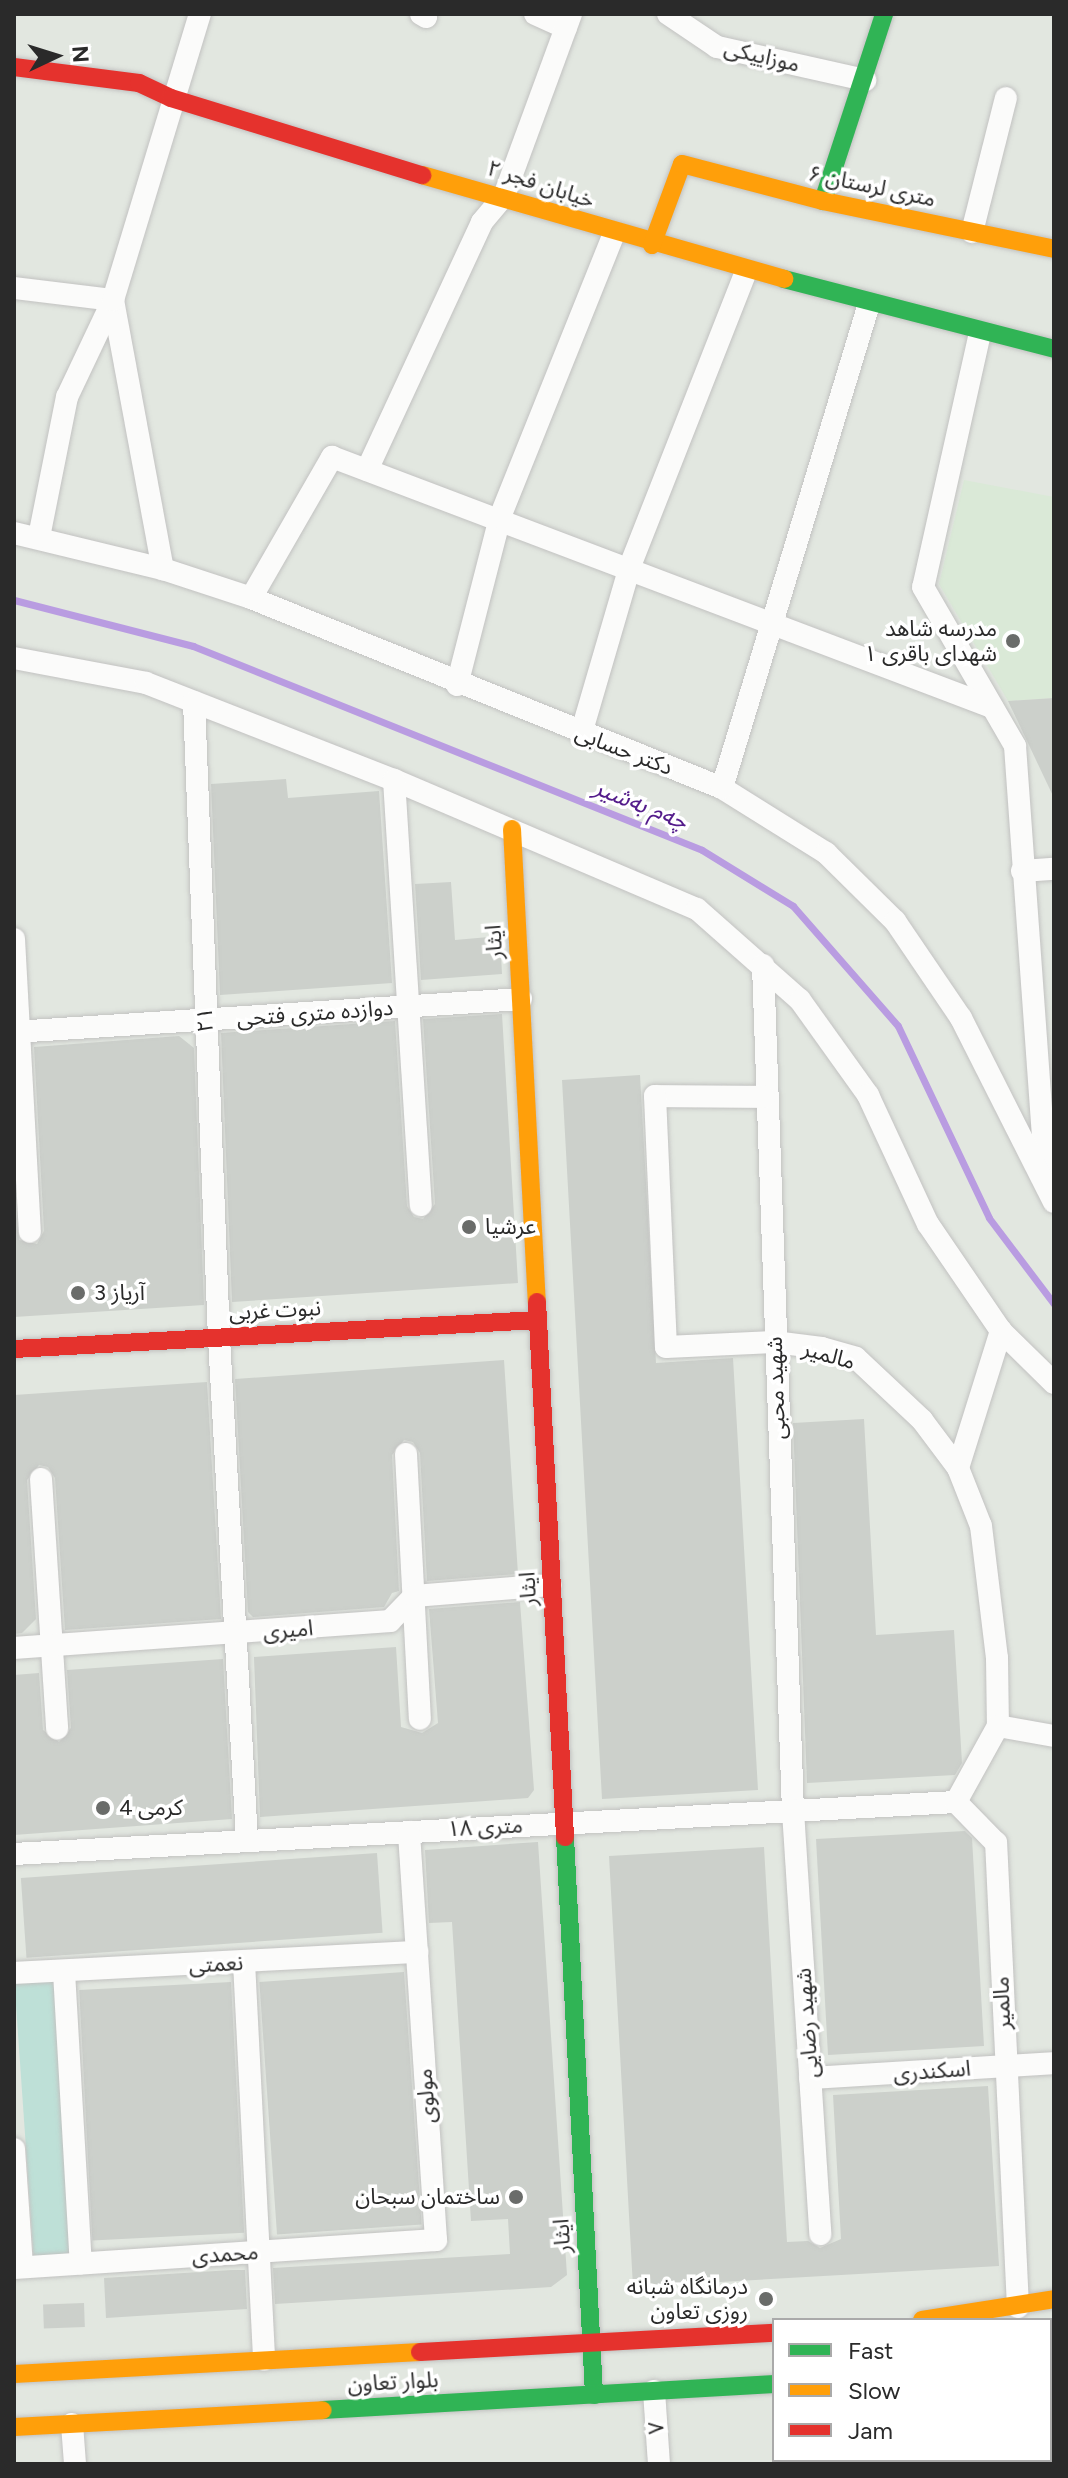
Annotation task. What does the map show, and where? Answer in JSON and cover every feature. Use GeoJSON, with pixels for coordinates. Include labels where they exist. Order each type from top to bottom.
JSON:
{"type":"FeatureCollection","features":[{"type":"Feature","properties":{"kind":"street"},"geometry":{"type":"LineString","coordinates":[[39,537],[67,397],[113,300],[171,98],[200,14]]}},
{"type":"Feature","properties":{"kind":"street"},"geometry":{"type":"LineString","coordinates":[[367,470],[482,222],[504,196],[569,21],[535,14]]}},
{"type":"Feature","properties":{"kind":"street","name":"موزاییکی"},"geometry":{"type":"LineString","coordinates":[[668,14],[691,20],[717,47],[865,80]]}},
{"type":"Feature","properties":{"kind":"street"},"geometry":{"type":"LineString","coordinates":[[823,201],[865,80],[882,15]]}},
{"type":"Feature","properties":{"kind":"street","name":"خیابان فجر ۲"},"geometry":{"type":"LineString","coordinates":[[14,67],[139,83],[171,98],[504,196],[652,245],[980,333],[1054,349]]}},
{"type":"Feature","properties":{"kind":"street"},"geometry":{"type":"LineString","coordinates":[[972,232],[1006,98]]}},
{"type":"Feature","properties":{"kind":"street","name":"۶ متری لرستان"},"geometry":{"type":"LineString","coordinates":[[652,245],[682,164],[823,201],[1054,249]]}},
{"type":"Feature","properties":{"kind":"street"},"geometry":{"type":"LineString","coordinates":[[457,685],[500,517],[614,233]]}},
{"type":"Feature","properties":{"kind":"street"},"geometry":{"type":"LineString","coordinates":[[581,734],[630,566],[746,271]]}},
{"type":"Feature","properties":{"kind":"street"},"geometry":{"type":"LineString","coordinates":[[14,288],[113,300]]}},
{"type":"Feature","properties":{"kind":"street"},"geometry":{"type":"LineString","coordinates":[[113,300],[163,569]]}},
{"type":"Feature","properties":{"kind":"street"},"geometry":{"type":"LineString","coordinates":[[722,788],[869,304]]}},
{"type":"Feature","properties":{"kind":"street"},"geometry":{"type":"LineString","coordinates":[[980,333],[923,587],[1015,746],[1022,871],[1050,1195]]}},
{"type":"Feature","properties":{"kind":"street"},"geometry":{"type":"LineString","coordinates":[[251,598],[332,457],[630,566],[770,625],[992,707]]}},
{"type":"Feature","properties":{"kind":"street","name":"دکتر حسابی"},"geometry":{"type":"LineString","coordinates":[[14,533],[163,569],[251,598],[457,685],[722,788],[826,853],[895,921],[961,1018],[1050,1195]]}},
{"type":"Feature","properties":{"kind":"street"},"geometry":{"type":"LineString","coordinates":[[14,658],[146,683],[394,780],[697,909],[800,1000],[868,1095],[928,1224],[1001,1331],[1054,1383]]}},
{"type":"Feature","properties":{"kind":"street","name":"۲۱"},"geometry":{"type":"LineString","coordinates":[[194,702],[219,1338],[247,1841]]}},
{"type":"Feature","properties":{"kind":"street"},"geometry":{"type":"LineString","coordinates":[[394,780],[421,1205]]}},
{"type":"Feature","properties":{"kind":"street","name":"ایثار"},"geometry":{"type":"LineString","coordinates":[[512,829],[594,2395]]}},
{"type":"Feature","properties":{"kind":"street"},"geometry":{"type":"LineString","coordinates":[[1022,871],[1054,869]]}},
{"type":"Feature","properties":{"kind":"street"},"geometry":{"type":"LineString","coordinates":[[14,939],[16,1032],[30,1232]]}},
{"type":"Feature","properties":{"kind":"street","name":"شهید محبی"},"geometry":{"type":"LineString","coordinates":[[763,965],[764,1097],[793,1811]]}},
{"type":"Feature","properties":{"kind":"street","name":"دوازده متری فتحی"},"geometry":{"type":"LineString","coordinates":[[16,1032],[521,999]]}},
{"type":"Feature","properties":{"kind":"street","name":"مالمیر"},"geometry":{"type":"LineString","coordinates":[[764,1097],[655,1096],[666,1347],[774,1342],[856,1358],[922,1420],[958,1468],[981,1526],[997,1658],[998,1726],[956,1802],[996,1843],[1004,2066],[1018,2307]]}},
{"type":"Feature","properties":{"kind":"street","name":"نبوت غربی"},"geometry":{"type":"LineString","coordinates":[[14,1349],[538,1320]]}},
{"type":"Feature","properties":{"kind":"street"},"geometry":{"type":"LineString","coordinates":[[958,1468],[1001,1331]]}},
{"type":"Feature","properties":{"kind":"street"},"geometry":{"type":"LineString","coordinates":[[406,1454],[420,1719]]}},
{"type":"Feature","properties":{"kind":"street"},"geometry":{"type":"LineString","coordinates":[[41,1479],[57,1728]]}},
{"type":"Feature","properties":{"kind":"street"},"geometry":{"type":"LineString","coordinates":[[414,1596],[551,1585]]}},
{"type":"Feature","properties":{"kind":"street","name":"امیری"},"geometry":{"type":"LineString","coordinates":[[14,1648],[390,1621],[414,1596]]}},
{"type":"Feature","properties":{"kind":"street"},"geometry":{"type":"LineString","coordinates":[[998,1726],[1054,1736]]}},
{"type":"Feature","properties":{"kind":"street","name":"۱۸ متری"},"geometry":{"type":"LineString","coordinates":[[14,1854],[956,1802]]}},
{"type":"Feature","properties":{"kind":"street","name":"شهید رضایی"},"geometry":{"type":"LineString","coordinates":[[793,1811],[820,2234]]}},
{"type":"Feature","properties":{"kind":"street","name":"مولوی"},"geometry":{"type":"LineString","coordinates":[[409,1832],[436,2240]]}},
{"type":"Feature","properties":{"kind":"street","name":"نعمتی"},"geometry":{"type":"LineString","coordinates":[[14,1973],[417,1952]]}},
{"type":"Feature","properties":{"kind":"street"},"geometry":{"type":"LineString","coordinates":[[244,1962],[264,2359]]}},
{"type":"Feature","properties":{"kind":"street"},"geometry":{"type":"LineString","coordinates":[[64,1972],[81,2264]]}},
{"type":"Feature","properties":{"kind":"street","name":"اسکندری"},"geometry":{"type":"LineString","coordinates":[[810,2078],[1054,2063]]}},
{"type":"Feature","properties":{"kind":"street"},"geometry":{"type":"LineString","coordinates":[[14,2149],[18,2268]]}},
{"type":"Feature","properties":{"kind":"street","name":"محمدی"},"geometry":{"type":"LineString","coordinates":[[18,2268],[436,2240]]}},
{"type":"Feature","properties":{"kind":"street"},"geometry":{"type":"LineString","coordinates":[[937,2318],[1054,2299]]}},
{"type":"Feature","properties":{"kind":"street","name":"بلوار تعاون"},"geometry":{"type":"LineString","coordinates":[[14,2374],[264,2359],[591,2346],[772,2333]]}},
{"type":"Feature","properties":{"kind":"street","name":"بلوار تعاون"},"geometry":{"type":"LineString","coordinates":[[14,2427],[772,2384]]}},
{"type":"Feature","properties":{"kind":"street","name":"۷"},"geometry":{"type":"LineString","coordinates":[[654,2391],[659,2464]]}},
{"type":"Feature","properties":{"kind":"street"},"geometry":{"type":"LineString","coordinates":[[72,2424],[75,2464]]}},
{"type":"Feature","properties":{"kind":"shaded area","name":"مدرسه شاهد شهدای باقری ۱"},"geometry":{"type":"Polygon","coordinates":[[[964,480],[1054,497],[1054,698],[1008,701],[939,584],[964,480]]]}},
{"type":"Feature","properties":{"kind":"shaded area"},"geometry":{"type":"Polygon","coordinates":[[[59,1975],[79,2255],[34,2258],[14,1978],[59,1975]]]}},
{"type":"Feature","properties":{"kind":"building"},"geometry":{"type":"Polygon","coordinates":[[[1054,698],[1054,798],[1008,701],[1054,698]]]}},
{"type":"Feature","properties":{"kind":"building"},"geometry":{"type":"Polygon","coordinates":[[[286,779],[288,798],[379,791],[392,983],[220,995],[211,784],[286,779]]]}},
{"type":"Feature","properties":{"kind":"building"},"geometry":{"type":"Polygon","coordinates":[[[451,882],[455,940],[500,936],[502,974],[421,980],[415,884],[451,882]]]}},
{"type":"Feature","properties":{"kind":"building"},"geometry":{"type":"Polygon","coordinates":[[[502,1014],[518,1283],[232,1302],[221,1033],[395,1021],[407,1206],[414,1217],[423,1219],[435,1204],[423,1019],[502,1014]]]}},
{"type":"Feature","properties":{"kind":"building"},"geometry":{"type":"Polygon","coordinates":[[[179,1036],[194,1048],[204,1305],[14,1317],[14,1196],[19,1240],[37,1244],[44,1231],[34,1047],[179,1036]]]}},
{"type":"Feature","properties":{"kind":"building"},"geometry":{"type":"Polygon","coordinates":[[[640,1075],[656,1363],[733,1358],[758,1790],[602,1799],[562,1080],[640,1075]]]}},
{"type":"Feature","properties":{"kind":"building"},"geometry":{"type":"Polygon","coordinates":[[[504,1360],[518,1574],[427,1581],[420,1453],[413,1442],[404,1440],[392,1455],[399,1591],[392,1593],[384,1607],[253,1617],[248,1612],[235,1379],[504,1360]]]}},
{"type":"Feature","properties":{"kind":"building"},"geometry":{"type":"Polygon","coordinates":[[[207,1382],[221,1619],[65,1630],[55,1478],[48,1467],[39,1465],[27,1480],[36,1619],[22,1633],[14,1634],[14,1395],[207,1382]]]}},
{"type":"Feature","properties":{"kind":"building"},"geometry":{"type":"Polygon","coordinates":[[[864,1419],[876,1635],[954,1630],[962,1763],[955,1775],[807,1783],[793,1423],[864,1419]]]}},
{"type":"Feature","properties":{"kind":"building"},"geometry":{"type":"Polygon","coordinates":[[[520,1602],[534,1790],[528,1798],[260,1817],[254,1657],[396,1647],[401,1727],[422,1733],[438,1723],[429,1609],[520,1602]]]}},
{"type":"Feature","properties":{"kind":"building"},"geometry":{"type":"Polygon","coordinates":[[[223,1659],[232,1819],[14,1835],[14,1675],[39,1673],[43,1730],[59,1742],[71,1728],[67,1670],[223,1659]]]}},
{"type":"Feature","properties":{"kind":"building"},"geometry":{"type":"Polygon","coordinates":[[[965,1831],[972,1838],[984,2046],[828,2055],[816,1839],[965,1831]]]}},
{"type":"Feature","properties":{"kind":"building"},"geometry":{"type":"Polygon","coordinates":[[[538,1842],[567,2275],[551,2287],[275,2304],[273,2268],[510,2254],[508,2219],[471,2221],[452,1922],[429,1923],[425,1850],[538,1842]]]}},
{"type":"Feature","properties":{"kind":"building"},"geometry":{"type":"Polygon","coordinates":[[[764,1847],[787,2242],[808,2241],[820,2248],[841,2239],[833,2095],[988,2086],[999,2266],[633,2287],[609,1856],[764,1847]]]}},
{"type":"Feature","properties":{"kind":"building"},"geometry":{"type":"Polygon","coordinates":[[[377,1853],[383,1933],[26,1958],[21,1878],[377,1853]]]}},
{"type":"Feature","properties":{"kind":"building"},"geometry":{"type":"Polygon","coordinates":[[[404,1972],[422,2224],[277,2234],[259,1982],[404,1972]]]}},
{"type":"Feature","properties":{"kind":"building"},"geometry":{"type":"Polygon","coordinates":[[[231,1982],[244,2233],[92,2241],[79,1990],[231,1982]]]}},
{"type":"Feature","properties":{"kind":"building"},"geometry":{"type":"Polygon","coordinates":[[[245,2270],[247,2309],[106,2318],[104,2278],[245,2270]]]}},
{"type":"Feature","properties":{"kind":"building"},"geometry":{"type":"Polygon","coordinates":[[[84,2303],[85,2327],[44,2328],[43,2304],[84,2303]]]}},
{"type":"Feature","properties":{"kind":"waterway","name":"چەم بەشیر"},"geometry":{"type":"LineString","coordinates":[[14,600],[193,646],[702,850],[793,906],[898,1026],[989,1218],[1054,1304]]}},
{"type":"Feature","properties":{"kind":"traffic: fast"},"geometry":{"type":"LineString","coordinates":[[823,201],[884,14]]}},
{"type":"Feature","properties":{"kind":"traffic: fast"},"geometry":{"type":"LineString","coordinates":[[784,279],[1054,349]]}},
{"type":"Feature","properties":{"kind":"traffic: fast"},"geometry":{"type":"LineString","coordinates":[[565,1837],[594,2395]]}},
{"type":"Feature","properties":{"kind":"traffic: fast"},"geometry":{"type":"LineString","coordinates":[[323,2410],[772,2384]]}},
{"type":"Feature","properties":{"kind":"traffic: slow"},"geometry":{"type":"LineString","coordinates":[[652,245],[682,164],[823,201],[1054,249]]}},
{"type":"Feature","properties":{"kind":"traffic: slow"},"geometry":{"type":"LineString","coordinates":[[422,175],[784,279]]}},
{"type":"Feature","properties":{"kind":"traffic: slow"},"geometry":{"type":"LineString","coordinates":[[512,829],[537,1302]]}},
{"type":"Feature","properties":{"kind":"traffic: slow"},"geometry":{"type":"LineString","coordinates":[[935,2318],[1054,2299]]}},
{"type":"Feature","properties":{"kind":"traffic: slow"},"geometry":{"type":"LineString","coordinates":[[14,2374],[420,2352]]}},
{"type":"Feature","properties":{"kind":"traffic: slow"},"geometry":{"type":"LineString","coordinates":[[14,2427],[323,2410]]}},
{"type":"Feature","properties":{"kind":"traffic: jam"},"geometry":{"type":"LineString","coordinates":[[14,67],[139,83],[171,98],[422,175]]}},
{"type":"Feature","properties":{"kind":"traffic: jam"},"geometry":{"type":"LineString","coordinates":[[537,1302],[565,1837]]}},
{"type":"Feature","properties":{"kind":"traffic: jam"},"geometry":{"type":"LineString","coordinates":[[14,1349],[538,1320]]}},
{"type":"Feature","properties":{"kind":"traffic: jam"},"geometry":{"type":"LineString","coordinates":[[420,2352],[772,2333]]}},
{"type":"Feature","properties":{"kind":"place","name":"مدرسه شاهد شهدای باقری ۱"},"geometry":{"type":"Point","coordinates":[1013,641]}},
{"type":"Feature","properties":{"kind":"place","name":"عرشیا"},"geometry":{"type":"Point","coordinates":[469,1227]}},
{"type":"Feature","properties":{"kind":"place","name":"آریاز 3"},"geometry":{"type":"Point","coordinates":[78,1293]}},
{"type":"Feature","properties":{"kind":"place","name":"کرمی 4"},"geometry":{"type":"Point","coordinates":[103,1808]}},
{"type":"Feature","properties":{"kind":"place","name":"ساختمان سبحان"},"geometry":{"type":"Point","coordinates":[516,2197]}},
{"type":"Feature","properties":{"kind":"place","name":"درمانگاه شبانه روزی تعاون"},"geometry":{"type":"Point","coordinates":[766,2299]}}]}
